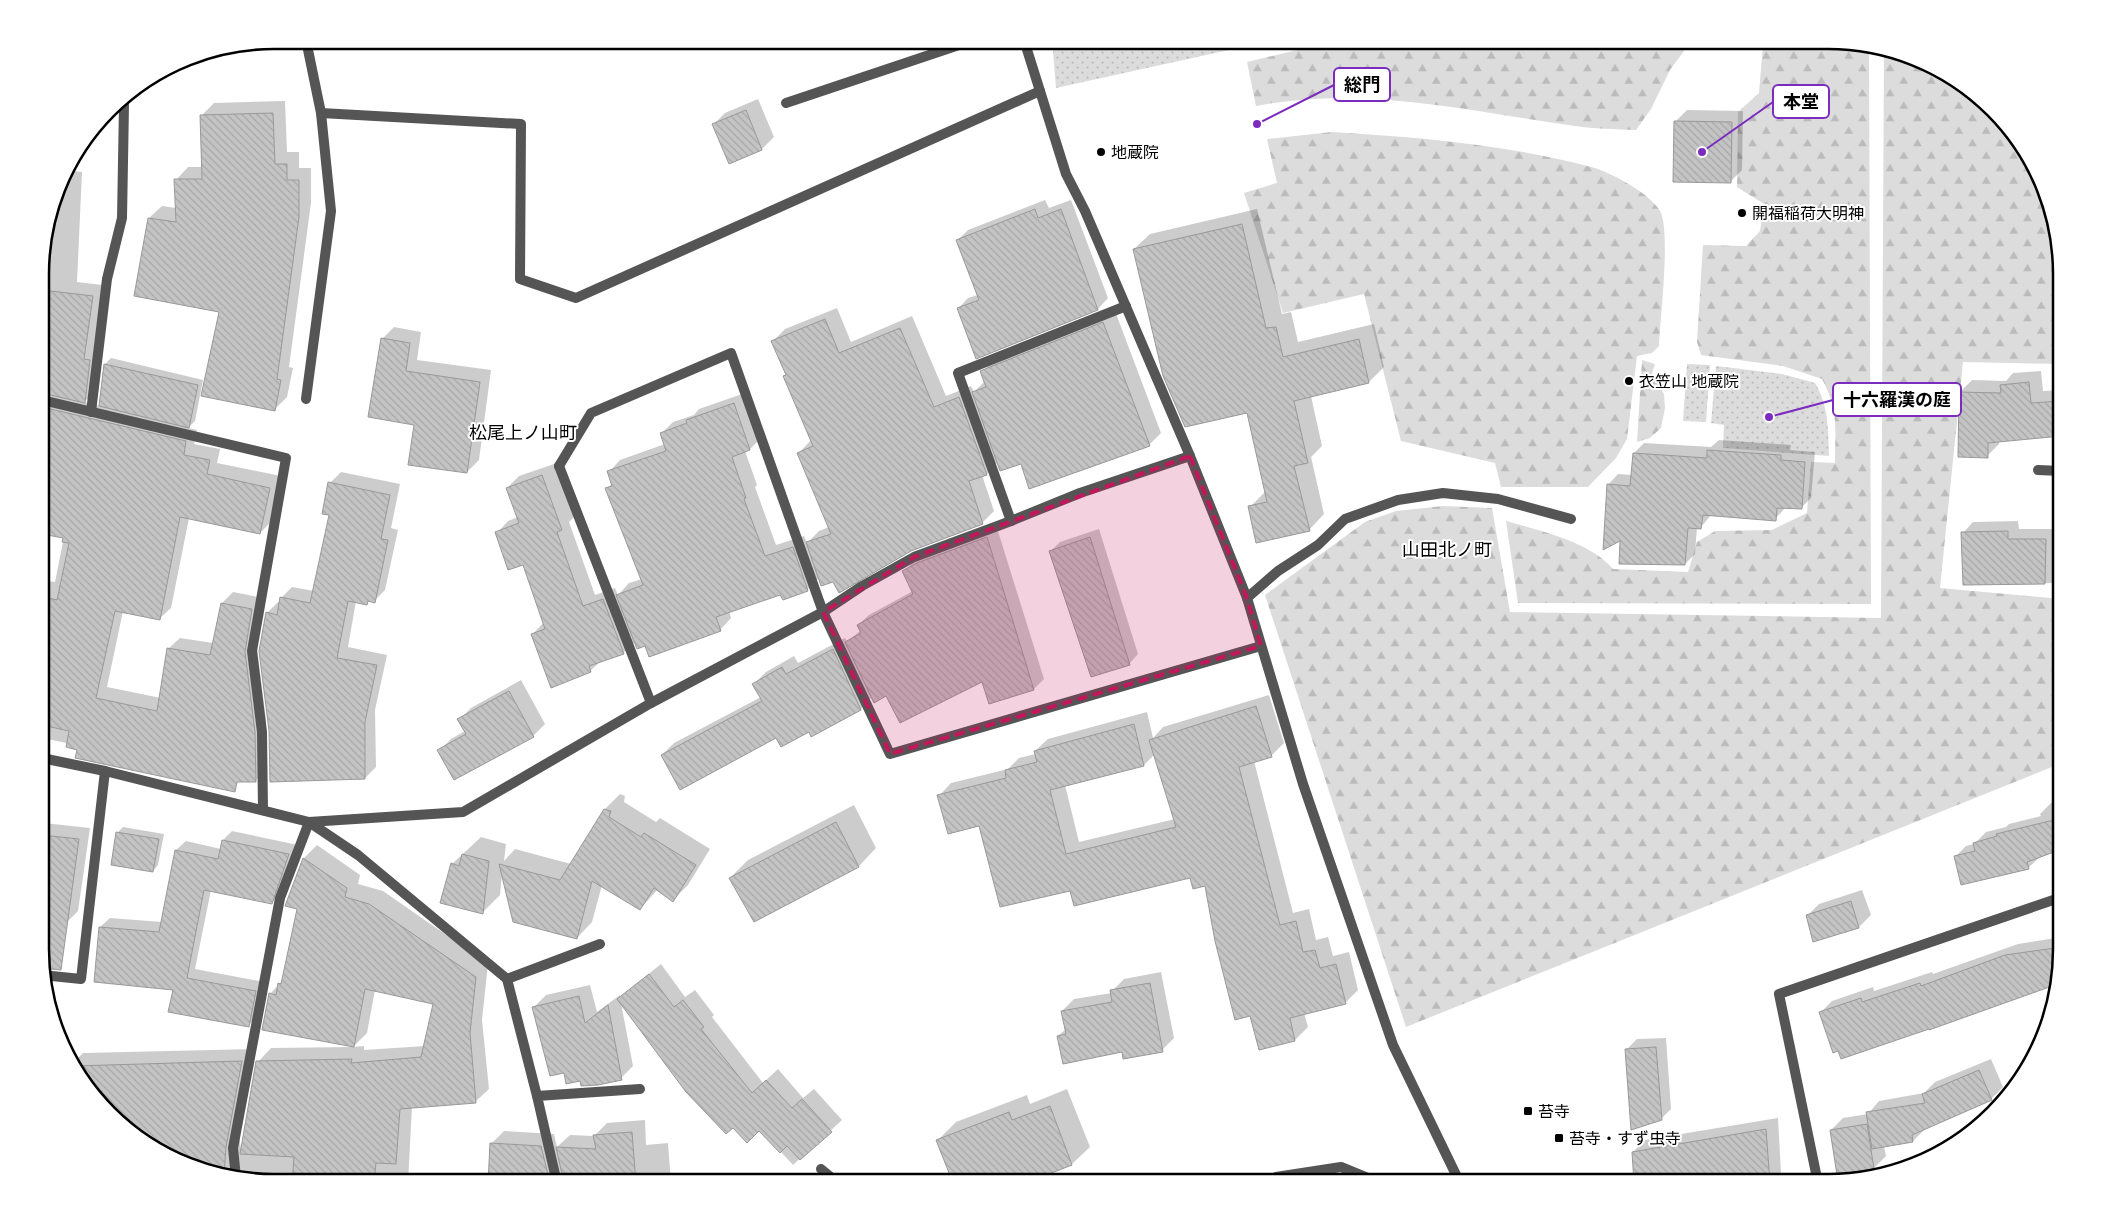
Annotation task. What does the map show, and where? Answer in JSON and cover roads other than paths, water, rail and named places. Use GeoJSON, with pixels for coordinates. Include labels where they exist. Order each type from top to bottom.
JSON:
{"type":"FeatureCollection","features":[{"type":"Feature","properties":{"kind":"street"},"geometry":{"type":"LineString","coordinates":[[306,399],[331,211],[321,113],[308,49]]}},
{"type":"Feature","properties":{"kind":"street"},"geometry":{"type":"LineString","coordinates":[[786,102],[947,49]]}},
{"type":"Feature","properties":{"kind":"street"},"geometry":{"type":"LineString","coordinates":[[1027,49],[1066,174],[1085,211],[1126,306],[1190,456],[1247,598],[1303,784],[1393,1045],[1456,1174]]}},
{"type":"Feature","properties":{"kind":"street"},"geometry":{"type":"LineString","coordinates":[[321,113],[521,124],[520,280],[576,298],[1040,91]]}},
{"type":"Feature","properties":{"kind":"street"},"geometry":{"type":"LineString","coordinates":[[91,412],[107,279],[122,218],[124,106]]}},
{"type":"Feature","properties":{"kind":"street"},"geometry":{"type":"LineString","coordinates":[[1011,521],[958,373],[1126,306]]}},
{"type":"Feature","properties":{"kind":"street"},"geometry":{"type":"LineString","coordinates":[[651,704],[559,466],[591,413],[730,353],[823,612],[890,754],[1261,646]]}},
{"type":"Feature","properties":{"kind":"street"},"geometry":{"type":"LineString","coordinates":[[49,402],[286,458],[252,651],[262,732],[264,810]]}},
{"type":"Feature","properties":{"kind":"street"},"geometry":{"type":"LineString","coordinates":[[308,822],[463,812],[651,704],[823,612],[862,586],[914,556],[1011,521],[1080,493],[1190,456]]}},
{"type":"Feature","properties":{"kind":"street"},"geometry":{"type":"LineString","coordinates":[[2038,470],[2053,471]]}},
{"type":"Feature","properties":{"kind":"street"},"geometry":{"type":"LineString","coordinates":[[1247,598],[1278,571],[1318,545],[1345,519],[1398,500],[1443,493],[1498,499],[1571,519]]}},
{"type":"Feature","properties":{"kind":"street"},"geometry":{"type":"LineString","coordinates":[[49,759],[105,771],[308,822],[358,855],[507,979],[555,1174]]}},
{"type":"Feature","properties":{"kind":"street"},"geometry":{"type":"LineString","coordinates":[[51,976],[81,979],[105,771]]}},
{"type":"Feature","properties":{"kind":"street"},"geometry":{"type":"LineString","coordinates":[[235,1171],[232,1148],[280,898],[308,822]]}},
{"type":"Feature","properties":{"kind":"street"},"geometry":{"type":"LineString","coordinates":[[1816,1174],[1778,994],[2053,900]]}},
{"type":"Feature","properties":{"kind":"street"},"geometry":{"type":"LineString","coordinates":[[507,979],[600,944]]}},
{"type":"Feature","properties":{"kind":"street"},"geometry":{"type":"LineString","coordinates":[[537,1096],[640,1089]]}},
{"type":"Feature","properties":{"kind":"street"},"geometry":{"type":"LineString","coordinates":[[1296,1174],[1341,1167],[1358,1174]]}},
{"type":"Feature","properties":{"kind":"street"},"geometry":{"type":"LineString","coordinates":[[821,1169],[827,1174]]}},
{"type":"Feature","properties":{"kind":"place","name":"総門"},"geometry":{"type":"Point","coordinates":[1257,124]}},
{"type":"Feature","properties":{"kind":"place","name":"地蔵院"},"geometry":{"type":"Point","coordinates":[1101,152]}},
{"type":"Feature","properties":{"kind":"place","name":"本堂"},"geometry":{"type":"Point","coordinates":[1702,152]}},
{"type":"Feature","properties":{"kind":"place","name":"開福稲荷大明神"},"geometry":{"type":"Point","coordinates":[1742,213]}},
{"type":"Feature","properties":{"kind":"place","name":"衣笠山 地蔵院"},"geometry":{"type":"Point","coordinates":[1629,381]}},
{"type":"Feature","properties":{"kind":"place","name":"十六羅漢の庭"},"geometry":{"type":"Point","coordinates":[1769,417]}},
{"type":"Feature","properties":{"kind":"place","name":"苔寺"},"geometry":{"type":"Point","coordinates":[1528,1111]}},
{"type":"Feature","properties":{"kind":"place","name":"苔寺・すず虫寺"},"geometry":{"type":"Point","coordinates":[1559,1138]}},
{"type":"Feature","properties":{"kind":"district","name":"松尾上ノ山町"},"geometry":{"type":"Point","coordinates":[523,433]}},
{"type":"Feature","properties":{"kind":"district","name":"山田北ノ町"},"geometry":{"type":"Point","coordinates":[1447,550]}}]}
